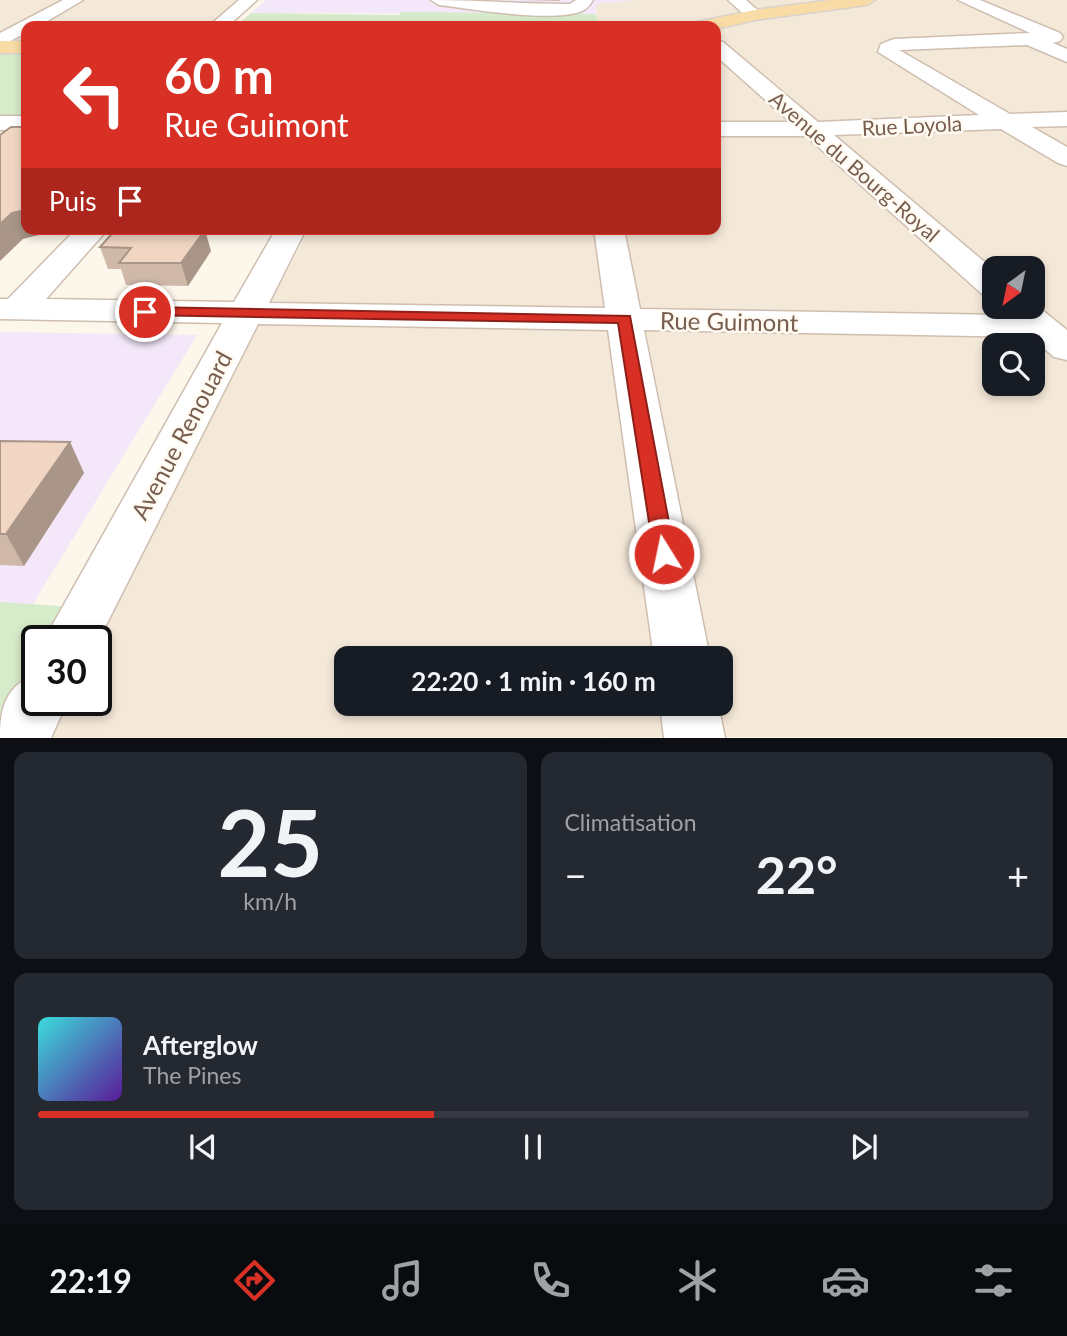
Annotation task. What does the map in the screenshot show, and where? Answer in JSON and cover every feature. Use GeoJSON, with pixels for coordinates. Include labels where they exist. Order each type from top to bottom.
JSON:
{"type":"FeatureCollection","features":[{"type":"Feature","properties":{"kind":"main road"},"geometry":{"type":"LineString","coordinates":[[721,22],[864,0]]}},
{"type":"Feature","properties":{"kind":"main road"},"geometry":{"type":"LineString","coordinates":[[0,47],[21,47]]}},
{"type":"Feature","properties":{"kind":"street"},"geometry":{"type":"LineString","coordinates":[[36,21],[75,0]]}},
{"type":"Feature","properties":{"kind":"street"},"geometry":{"type":"LineString","coordinates":[[224,21],[249,0]]}},
{"type":"Feature","properties":{"kind":"street"},"geometry":{"type":"LineString","coordinates":[[439,0],[515,9],[570,9],[579,7],[585,0]]}},
{"type":"Feature","properties":{"kind":"street"},"geometry":{"type":"LineString","coordinates":[[736,0],[755,15]]}},
{"type":"Feature","properties":{"kind":"street"},"geometry":{"type":"LineString","coordinates":[[966,0],[1067,56]]}},
{"type":"Feature","properties":{"kind":"street"},"geometry":{"type":"LineString","coordinates":[[1067,23],[1027,32],[888,47],[888,52],[1067,158]]}},
{"type":"Feature","properties":{"kind":"street"},"geometry":{"type":"LineString","coordinates":[[0,40],[21,29]]}},
{"type":"Feature","properties":{"kind":"street","name":"Avenue du Bourg-Royal"},"geometry":{"type":"LineString","coordinates":[[721,50],[982,276]]}},
{"type":"Feature","properties":{"kind":"street","name":"Rue Loyola"},"geometry":{"type":"LineString","coordinates":[[721,129],[815,130],[1067,119]]}},
{"type":"Feature","properties":{"kind":"street"},"geometry":{"type":"LineString","coordinates":[[0,123],[21,123]]}},
{"type":"Feature","properties":{"kind":"street"},"geometry":{"type":"LineString","coordinates":[[9,310],[87,235]]}},
{"type":"Feature","properties":{"kind":"street","name":"Avenue Renouard"},"geometry":{"type":"LineString","coordinates":[[79,625],[288,235]]}},
{"type":"Feature","properties":{"kind":"street"},"geometry":{"type":"LineString","coordinates":[[610,235],[680,646]]}},
{"type":"Feature","properties":{"kind":"street","name":"Rue Guimont"},"geometry":{"type":"LineString","coordinates":[[9,310],[625,319],[982,316]]}},
{"type":"Feature","properties":{"kind":"street"},"geometry":{"type":"LineString","coordinates":[[1032,319],[1067,349]]}},
{"type":"Feature","properties":{"kind":"street"},"geometry":{"type":"LineString","coordinates":[[19,737],[30,716]]}},
{"type":"Feature","properties":{"kind":"street"},"geometry":{"type":"LineString","coordinates":[[691,716],[695,737]]}},
{"type":"Feature","properties":{"kind":"shaded area"},"geometry":{"type":"Polygon","coordinates":[[[0,0],[249,0],[224,21],[21,21],[21,47],[0,47],[0,0]]]}},
{"type":"Feature","properties":{"kind":"shaded area"},"geometry":{"type":"Polygon","coordinates":[[[266,0],[636,0],[596,4],[596,14],[251,13],[266,0]]]}},
{"type":"Feature","properties":{"kind":"shaded area"},"geometry":{"type":"Polygon","coordinates":[[[636,0],[1067,0],[1067,737],[43,738],[55,716],[112,716],[112,625],[102,625],[306,235],[721,235],[721,21],[598,21],[595,4],[636,0]]]}},
{"type":"Feature","properties":{"kind":"shaded area"},"geometry":{"type":"Polygon","coordinates":[[[0,332],[197,335],[0,658],[0,332]]]}},
{"type":"Feature","properties":{"kind":"green space"},"geometry":{"type":"Polygon","coordinates":[[[401,12],[596,14],[598,21],[242,21],[251,13],[399,15],[401,12]]]}},
{"type":"Feature","properties":{"kind":"green space"},"geometry":{"type":"Polygon","coordinates":[[[0,47],[21,47],[21,123],[0,123],[0,47]]]}},
{"type":"Feature","properties":{"kind":"green space"},"geometry":{"type":"Polygon","coordinates":[[[0,602],[88,608],[78,625],[21,625],[23,716],[10,737],[0,737],[0,602]]]}},
{"type":"Feature","properties":{"kind":"building"},"geometry":{"type":"Polygon","coordinates":[[[11,127],[21,127],[21,211],[12,213],[0,224],[0,135],[11,127]]]}},
{"type":"Feature","properties":{"kind":"building"},"geometry":{"type":"Polygon","coordinates":[[[111,235],[201,235],[181,263],[119,263],[131,248],[100,247],[111,235]]]}},
{"type":"Feature","properties":{"kind":"building"},"geometry":{"type":"Polygon","coordinates":[[[0,441],[70,442],[6,534],[0,534],[0,441]]]}},
{"type":"Feature","properties":{"kind":"route"},"geometry":{"type":"LineString","coordinates":[[145,312],[625,319],[664,554]]}}]}
